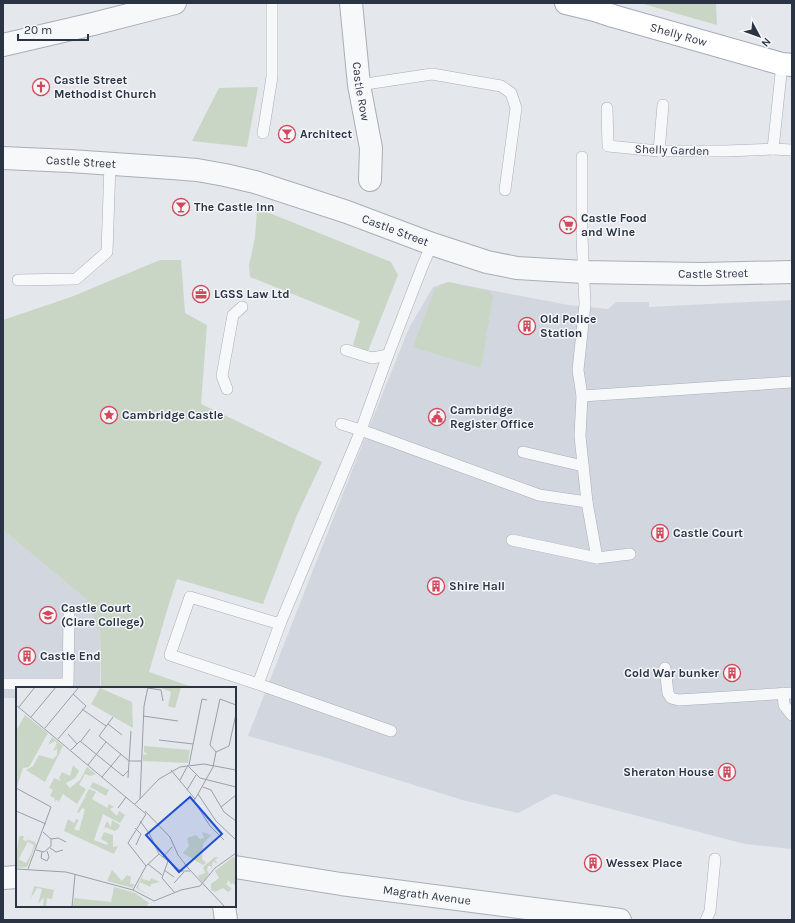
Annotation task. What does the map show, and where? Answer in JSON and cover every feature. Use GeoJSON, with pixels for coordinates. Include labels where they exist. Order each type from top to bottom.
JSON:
{"type":"FeatureCollection","features":[{"type":"Feature","properties":{"kind":"main road","name":"Shelly Row"},"geometry":{"type":"LineString","coordinates":[[566,3],[596,10],[613,10],[787,64]]}},
{"type":"Feature","properties":{"kind":"street"},"geometry":{"type":"LineString","coordinates":[[3,45],[175,3]]}},
{"type":"Feature","properties":{"kind":"street","name":"Castle Row"},"geometry":{"type":"LineString","coordinates":[[352,3],[360,85],[372,148],[370,180]]}},
{"type":"Feature","properties":{"kind":"street","name":"Castle Street"},"geometry":{"type":"LineString","coordinates":[[3,158],[196,170],[255,182],[347,212],[432,244],[487,262],[517,268],[584,272],[702,274],[792,272]]}},
{"type":"Feature","properties":{"kind":"street","name":"Magrath Avenue"},"geometry":{"type":"LineString","coordinates":[[236,867],[341,884],[620,920]]}},
{"type":"Feature","properties":{"kind":"street"},"geometry":{"type":"LineString","coordinates":[[3,878],[16,877]]}},
{"type":"Feature","properties":{"kind":"street"},"geometry":{"type":"LineString","coordinates":[[224,907],[226,920]]}},
{"type":"Feature","properties":{"kind":"lane"},"geometry":{"type":"LineString","coordinates":[[263,133],[272,77],[272,3]]}},
{"type":"Feature","properties":{"kind":"lane"},"geometry":{"type":"LineString","coordinates":[[773,149],[787,64]]}},
{"type":"Feature","properties":{"kind":"lane"},"geometry":{"type":"LineString","coordinates":[[360,85],[432,74],[501,86],[511,93],[516,108],[505,190]]}},
{"type":"Feature","properties":{"kind":"lane"},"geometry":{"type":"LineString","coordinates":[[659,151],[663,105]]}},
{"type":"Feature","properties":{"kind":"lane","name":"Shelly Garden"},"geometry":{"type":"LineString","coordinates":[[607,108],[608,146],[659,151],[792,150]]}},
{"type":"Feature","properties":{"kind":"lane"},"geometry":{"type":"LineString","coordinates":[[582,157],[582,236],[585,304],[578,370],[582,396],[580,436],[587,502],[597,558]]}},
{"type":"Feature","properties":{"kind":"lane"},"geometry":{"type":"LineString","coordinates":[[18,280],[76,279],[107,252],[110,164]]}},
{"type":"Feature","properties":{"kind":"lane"},"geometry":{"type":"LineString","coordinates":[[258,684],[280,624],[361,430],[388,355],[432,244]]}},
{"type":"Feature","properties":{"kind":"lane"},"geometry":{"type":"LineString","coordinates":[[227,389],[222,376],[233,315],[242,307]]}},
{"type":"Feature","properties":{"kind":"lane"},"geometry":{"type":"LineString","coordinates":[[346,350],[372,358],[388,355]]}},
{"type":"Feature","properties":{"kind":"lane"},"geometry":{"type":"LineString","coordinates":[[582,396],[792,382]]}},
{"type":"Feature","properties":{"kind":"lane"},"geometry":{"type":"LineString","coordinates":[[341,424],[539,495],[587,502]]}},
{"type":"Feature","properties":{"kind":"lane"},"geometry":{"type":"LineString","coordinates":[[523,452],[584,466]]}},
{"type":"Feature","properties":{"kind":"lane"},"geometry":{"type":"LineString","coordinates":[[512,540],[597,558],[630,554]]}},
{"type":"Feature","properties":{"kind":"lane"},"geometry":{"type":"LineString","coordinates":[[280,624],[190,597],[170,655],[391,731]]}},
{"type":"Feature","properties":{"kind":"lane"},"geometry":{"type":"LineString","coordinates":[[3,684],[68,684],[69,616]]}},
{"type":"Feature","properties":{"kind":"lane"},"geometry":{"type":"LineString","coordinates":[[665,668],[668,693],[671,698],[679,700],[787,693],[784,705],[792,715]]}},
{"type":"Feature","properties":{"kind":"lane"},"geometry":{"type":"LineString","coordinates":[[706,920],[710,911],[715,858]]}},
{"type":"Feature","properties":{"kind":"shaded area"},"geometry":{"type":"Polygon","coordinates":[[[448,282],[568,305],[608,309],[616,302],[649,302],[649,307],[792,300],[792,849],[745,844],[554,794],[518,813],[466,801],[320,756],[248,736],[409,328],[433,287],[448,282]]]}},
{"type":"Feature","properties":{"kind":"shaded area","name":"Castle Court (Clare College)"},"geometry":{"type":"Polygon","coordinates":[[[3,530],[86,599],[100,632],[100,687],[16,687],[16,698],[3,698],[3,530]]]}},
{"type":"Feature","properties":{"kind":"green space"},"geometry":{"type":"Polygon","coordinates":[[[640,3],[716,3],[717,25],[640,3]]]}},
{"type":"Feature","properties":{"kind":"green space"},"geometry":{"type":"Polygon","coordinates":[[[258,87],[247,147],[192,141],[219,88],[258,87]]]}},
{"type":"Feature","properties":{"kind":"green space"},"geometry":{"type":"Polygon","coordinates":[[[257,208],[391,262],[398,275],[368,351],[353,345],[360,321],[250,277],[249,265],[255,238],[257,208]]]}},
{"type":"Feature","properties":{"kind":"green space"},"geometry":{"type":"Polygon","coordinates":[[[160,260],[181,260],[185,313],[207,325],[201,404],[322,462],[297,515],[263,604],[177,579],[149,672],[192,687],[101,687],[100,632],[86,599],[3,530],[3,320],[71,297],[160,260]]]}},
{"type":"Feature","properties":{"kind":"green space"},"geometry":{"type":"Polygon","coordinates":[[[448,282],[490,291],[493,296],[481,368],[413,347],[435,289],[448,282]]]}},
{"type":"Feature","properties":{"kind":"place","name":"Castle Street Methodist Church"},"geometry":{"type":"Point","coordinates":[41,87]}},
{"type":"Feature","properties":{"kind":"place","name":"Architect"},"geometry":{"type":"Point","coordinates":[287,134]}},
{"type":"Feature","properties":{"kind":"place","name":"The Castle Inn"},"geometry":{"type":"Point","coordinates":[181,207]}},
{"type":"Feature","properties":{"kind":"place","name":"Castle Food and Wine"},"geometry":{"type":"Point","coordinates":[568,225]}},
{"type":"Feature","properties":{"kind":"place","name":"LGSS Law Ltd"},"geometry":{"type":"Point","coordinates":[201,294]}},
{"type":"Feature","properties":{"kind":"place","name":"Old Police Station"},"geometry":{"type":"Point","coordinates":[527,326]}},
{"type":"Feature","properties":{"kind":"place","name":"Cambridge Castle"},"geometry":{"type":"Point","coordinates":[109,415]}},
{"type":"Feature","properties":{"kind":"place","name":"Cambridge Register Office"},"geometry":{"type":"Point","coordinates":[437,417]}},
{"type":"Feature","properties":{"kind":"place","name":"Castle Court"},"geometry":{"type":"Point","coordinates":[660,533]}},
{"type":"Feature","properties":{"kind":"place","name":"Shire Hall"},"geometry":{"type":"Point","coordinates":[436,586]}},
{"type":"Feature","properties":{"kind":"place","name":"Castle Court (Clare College)"},"geometry":{"type":"Point","coordinates":[48,615]}},
{"type":"Feature","properties":{"kind":"place","name":"Castle End"},"geometry":{"type":"Point","coordinates":[27,656]}},
{"type":"Feature","properties":{"kind":"place","name":"Cold War bunker"},"geometry":{"type":"Point","coordinates":[732,673]}},
{"type":"Feature","properties":{"kind":"place","name":"Sheraton House"},"geometry":{"type":"Point","coordinates":[727,772]}},
{"type":"Feature","properties":{"kind":"place","name":"Wessex Place"},"geometry":{"type":"Point","coordinates":[593,863]}}]}
